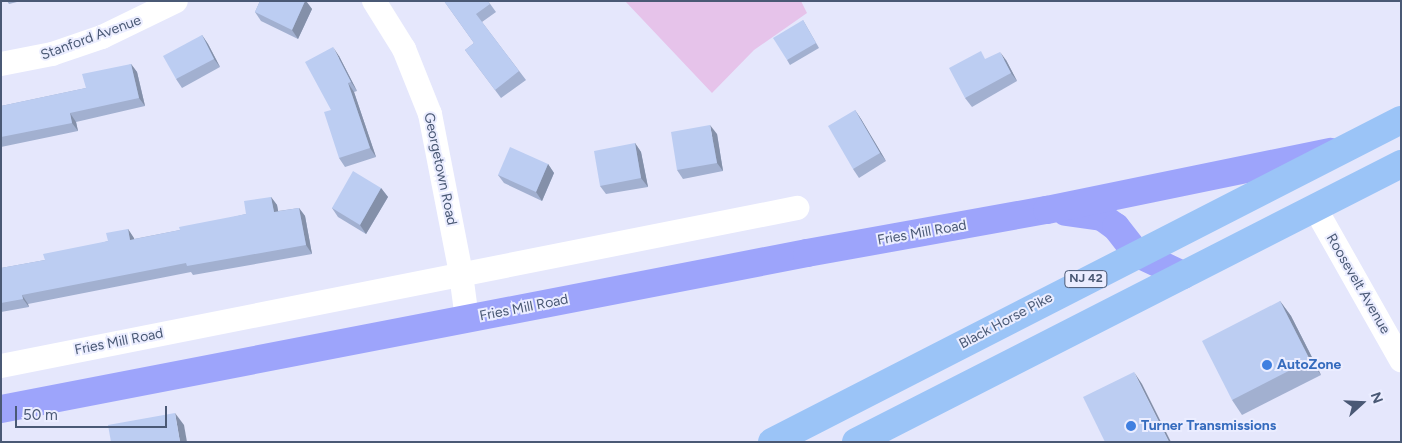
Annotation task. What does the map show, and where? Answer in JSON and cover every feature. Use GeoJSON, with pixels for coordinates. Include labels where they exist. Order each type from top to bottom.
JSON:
{"type":"FeatureCollection","features":[{"type":"Feature","properties":{"kind":"highway","name":"Black Horse Pike"},"geometry":{"type":"LineString","coordinates":[[772,442],[1136,253],[1401,120]]}},
{"type":"Feature","properties":{"kind":"highway"},"geometry":{"type":"LineString","coordinates":[[856,442],[1401,164]]}},
{"type":"Feature","properties":{"kind":"main road","name":"Fries Mill Road"},"geometry":{"type":"LineString","coordinates":[[1,408],[1047,210],[1341,150]]}},
{"type":"Feature","properties":{"kind":"main road","name":"Fries Mill Road"},"geometry":{"type":"LineString","coordinates":[[1047,210],[1102,217],[1116,227],[1136,253],[1183,275]]}},
{"type":"Feature","properties":{"kind":"street","name":"Stanford Avenue"},"geometry":{"type":"LineString","coordinates":[[1,64],[52,54],[102,37],[176,1]]}},
{"type":"Feature","properties":{"kind":"street","name":"Georgetown Road"},"geometry":{"type":"LineString","coordinates":[[374,1],[404,50],[430,114],[462,274],[467,319]]}},
{"type":"Feature","properties":{"kind":"street","name":"Fries Mill Road"},"geometry":{"type":"LineString","coordinates":[[1,366],[797,208]]}},
{"type":"Feature","properties":{"kind":"street","name":"Roosevelt Avenue"},"geometry":{"type":"LineString","coordinates":[[1315,208],[1401,360]]}},
{"type":"Feature","properties":{"kind":"shaded area"},"geometry":{"type":"Polygon","coordinates":[[[625,1],[801,1],[807,13],[754,50],[712,93],[625,1]]]}},
{"type":"Feature","properties":{"kind":"building"},"geometry":{"type":"Polygon","coordinates":[[[260,1],[305,1],[292,30],[255,12],[260,1]]]}},
{"type":"Feature","properties":{"kind":"building"},"geometry":{"type":"Polygon","coordinates":[[[444,1],[488,1],[490,4],[476,14],[519,71],[495,90],[465,50],[474,43],[444,1]]]}},
{"type":"Feature","properties":{"kind":"building"},"geometry":{"type":"Polygon","coordinates":[[[803,20],[816,43],[787,60],[773,38],[803,20]]]}},
{"type":"Feature","properties":{"kind":"building"},"geometry":{"type":"Polygon","coordinates":[[[202,35],[214,59],[176,79],[163,56],[202,35]]]}},
{"type":"Feature","properties":{"kind":"building"},"geometry":{"type":"Polygon","coordinates":[[[333,47],[351,82],[348,83],[370,148],[339,158],[324,112],[331,110],[305,62],[333,47]]]}},
{"type":"Feature","properties":{"kind":"building"},"geometry":{"type":"Polygon","coordinates":[[[981,51],[985,59],[1000,52],[1011,73],[965,98],[949,68],[981,51]]]}},
{"type":"Feature","properties":{"kind":"building"},"geometry":{"type":"Polygon","coordinates":[[[131,64],[139,98],[70,113],[72,123],[1,137],[1,106],[86,88],[82,74],[131,64]]]}},
{"type":"Feature","properties":{"kind":"building"},"geometry":{"type":"Polygon","coordinates":[[[855,110],[880,153],[853,169],[828,126],[855,110]]]}},
{"type":"Feature","properties":{"kind":"building"},"geometry":{"type":"Polygon","coordinates":[[[710,125],[717,163],[677,170],[671,132],[710,125]]]}},
{"type":"Feature","properties":{"kind":"building"},"geometry":{"type":"Polygon","coordinates":[[[635,143],[641,178],[600,186],[594,151],[635,143]]]}},
{"type":"Feature","properties":{"kind":"building"},"geometry":{"type":"Polygon","coordinates":[[[510,147],[548,164],[536,192],[498,175],[510,147]]]}},
{"type":"Feature","properties":{"kind":"building"},"geometry":{"type":"Polygon","coordinates":[[[353,171],[381,188],[360,225],[332,208],[353,171]]]}},
{"type":"Feature","properties":{"kind":"building"},"geometry":{"type":"Polygon","coordinates":[[[271,197],[274,212],[299,208],[306,245],[187,266],[186,263],[22,295],[23,299],[1,303],[1,268],[45,260],[43,254],[108,241],[106,233],[128,229],[130,240],[180,230],[179,227],[246,214],[244,201],[271,197]]]}},
{"type":"Feature","properties":{"kind":"building","name":"AutoZone"},"geometry":{"type":"Polygon","coordinates":[[[1280,301],[1310,360],[1232,400],[1202,341],[1280,301]]]}},
{"type":"Feature","properties":{"kind":"building","name":"Turner Transmissions"},"geometry":{"type":"Polygon","coordinates":[[[1134,372],[1169,442],[1105,442],[1083,397],[1134,372]]]}},
{"type":"Feature","properties":{"kind":"building"},"geometry":{"type":"Polygon","coordinates":[[[175,413],[180,442],[111,442],[108,425],[175,413]]]}},
{"type":"Feature","properties":{"kind":"place","name":"AutoZone"},"geometry":{"type":"Point","coordinates":[1267,365]}},
{"type":"Feature","properties":{"kind":"place","name":"Turner Transmissions"},"geometry":{"type":"Point","coordinates":[1131,426]}}]}
